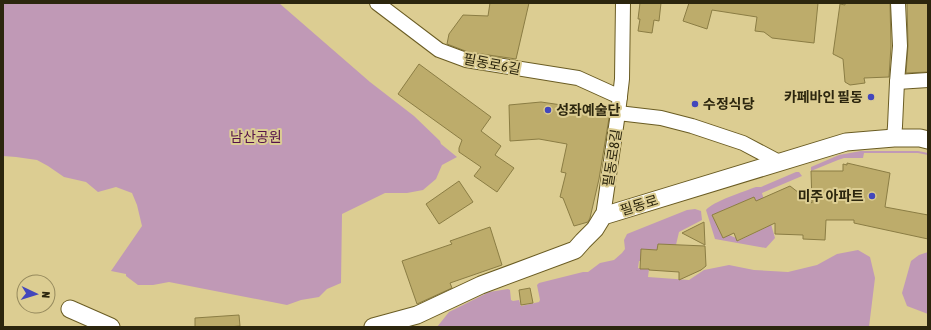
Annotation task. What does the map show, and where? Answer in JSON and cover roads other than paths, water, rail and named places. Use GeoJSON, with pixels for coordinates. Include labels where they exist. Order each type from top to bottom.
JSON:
{"type":"FeatureCollection","features":[{"type":"Feature","properties":{"kind":"street","name":"필동로6길"},"geometry":{"type":"LineString","coordinates":[[377,3],[439,50],[466,60],[578,78],[620,97]]}},
{"type":"Feature","properties":{"kind":"street","name":"필동로8길"},"geometry":{"type":"LineString","coordinates":[[603,216],[622,80],[623,3]]}},
{"type":"Feature","properties":{"kind":"street"},"geometry":{"type":"LineString","coordinates":[[894,138],[900,46],[898,3]]}},
{"type":"Feature","properties":{"kind":"street"},"geometry":{"type":"LineString","coordinates":[[897,82],[928,80]]}},
{"type":"Feature","properties":{"kind":"street"},"geometry":{"type":"LineString","coordinates":[[618,113],[660,118],[692,126],[742,143],[779,162]]}},
{"type":"Feature","properties":{"kind":"street","name":"필동로"},"geometry":{"type":"LineString","coordinates":[[373,327],[417,315],[481,285],[576,250],[595,229],[603,216],[846,142],[894,138],[920,138],[928,140]]}},
{"type":"Feature","properties":{"kind":"street"},"geometry":{"type":"LineString","coordinates":[[70,309],[111,327]]}},
{"type":"Feature","properties":{"kind":"place","name":"카페바인 필동"},"geometry":{"type":"Point","coordinates":[871,97]}},
{"type":"Feature","properties":{"kind":"place","name":"수정식당"},"geometry":{"type":"Point","coordinates":[695,104]}},
{"type":"Feature","properties":{"kind":"place","name":"성좌예술단"},"geometry":{"type":"Point","coordinates":[548,110]}},
{"type":"Feature","properties":{"kind":"place","name":"미주 아파트"},"geometry":{"type":"Point","coordinates":[872,196]}},
{"type":"Feature","properties":{"kind":"park label","name":"남산공원"},"geometry":{"type":"Point","coordinates":[256,137]}}]}
